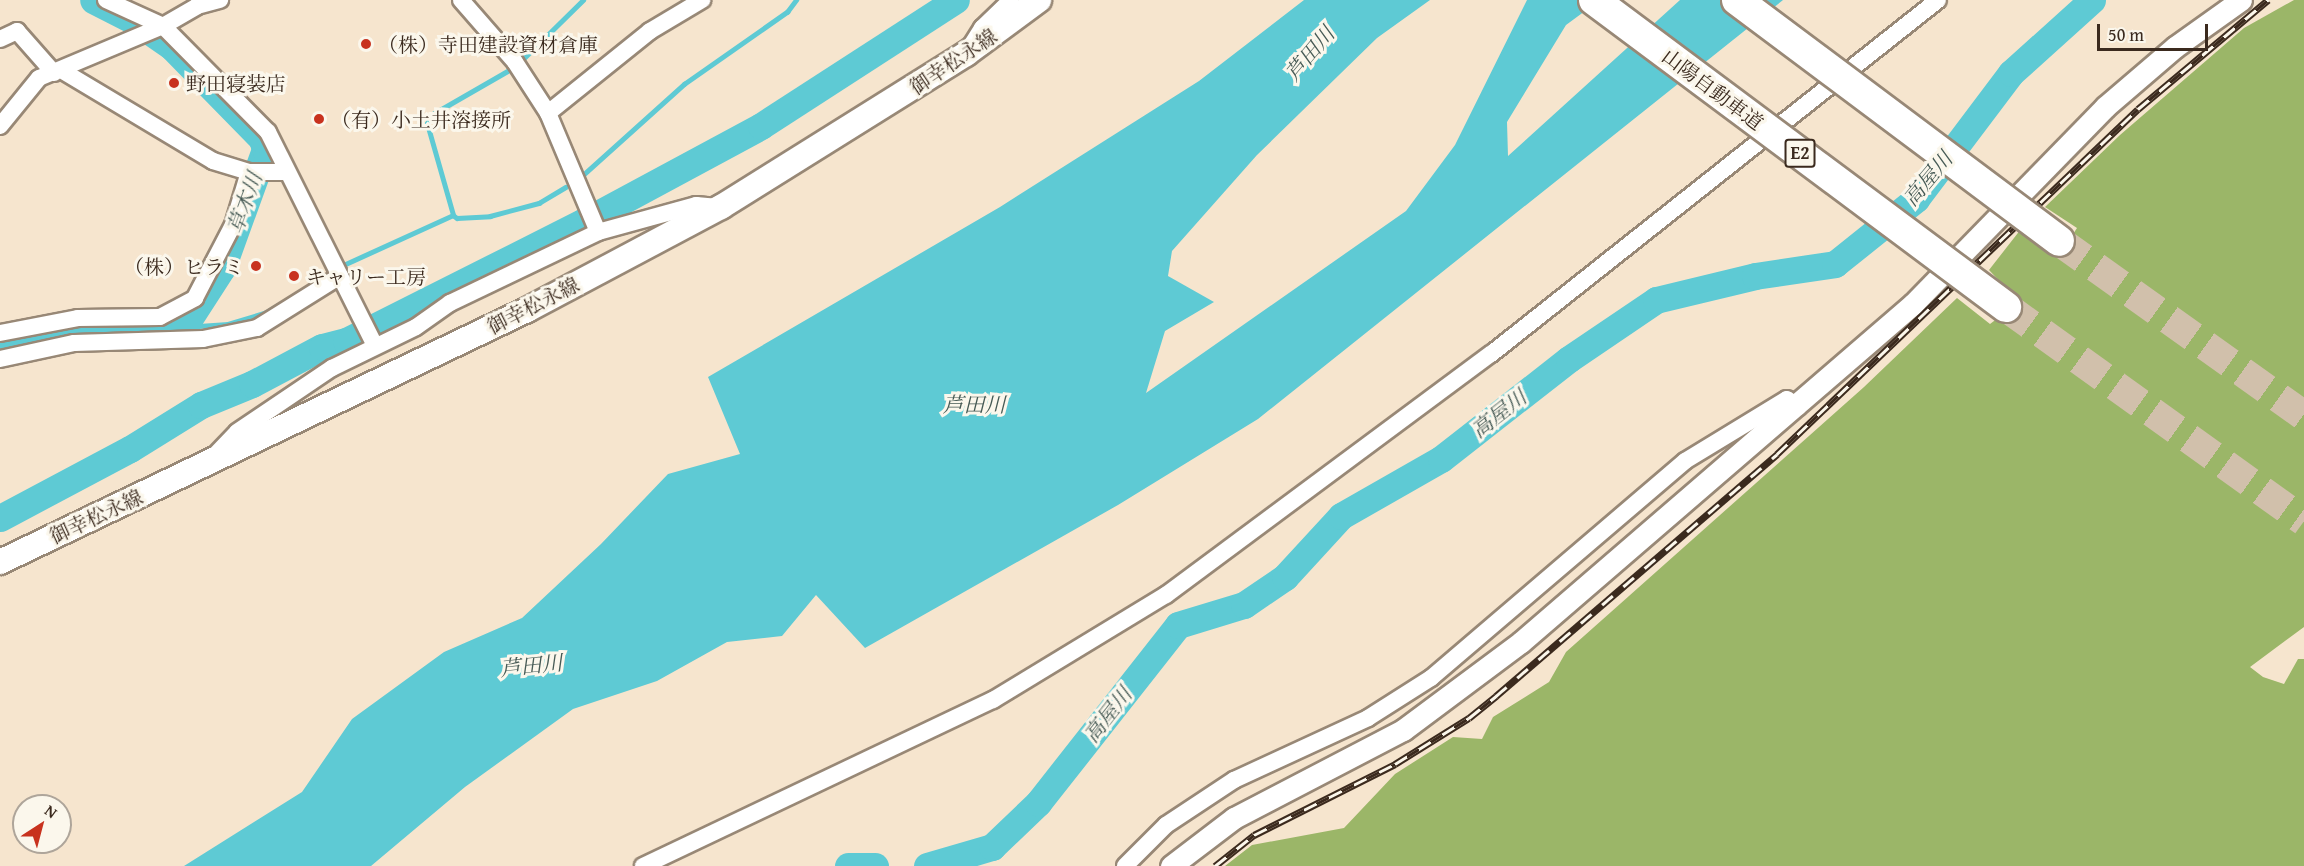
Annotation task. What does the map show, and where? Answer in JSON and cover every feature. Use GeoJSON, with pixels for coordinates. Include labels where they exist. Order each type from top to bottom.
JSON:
{"type":"FeatureCollection","features":[{"type":"Feature","properties":{"kind":"highway","name":"山陽自動車道"},"geometry":{"type":"LineString","coordinates":[[1594,0],[2006,307]]}},
{"type":"Feature","properties":{"kind":"highway"},"geometry":{"type":"LineString","coordinates":[[1737,0],[2059,241]]}},
{"type":"Feature","properties":{"kind":"main road","name":"御幸松永線"},"geometry":{"type":"LineString","coordinates":[[0,562],[205,466],[527,310],[721,207],[966,54],[1039,0]]}},
{"type":"Feature","properties":{"kind":"street"},"geometry":{"type":"LineString","coordinates":[[106,0],[154,30],[268,132],[370,335]]}},
{"type":"Feature","properties":{"kind":"street"},"geometry":{"type":"LineString","coordinates":[[0,126],[29,85],[154,30],[196,6],[220,0]]}},
{"type":"Feature","properties":{"kind":"street"},"geometry":{"type":"LineString","coordinates":[[461,0],[515,62],[548,113],[596,228]]}},
{"type":"Feature","properties":{"kind":"street"},"geometry":{"type":"LineString","coordinates":[[548,113],[650,31],[702,0]]}},
{"type":"Feature","properties":{"kind":"street"},"geometry":{"type":"LineString","coordinates":[[966,54],[982,28],[1011,0]]}},
{"type":"Feature","properties":{"kind":"street"},"geometry":{"type":"LineString","coordinates":[[643,866],[993,700],[1166,595],[1491,354],[1938,0]]}},
{"type":"Feature","properties":{"kind":"street"},"geometry":{"type":"LineString","coordinates":[[1171,866],[1234,818],[1403,730],[1462,689],[1798,407],[1913,304],[2105,107],[2175,47],[2241,0]]}},
{"type":"Feature","properties":{"kind":"street"},"geometry":{"type":"LineString","coordinates":[[0,39],[17,31],[58,72],[213,161],[256,172],[287,172]]}},
{"type":"Feature","properties":{"kind":"street"},"geometry":{"type":"LineString","coordinates":[[0,333],[78,318],[160,317],[195,298],[233,225],[256,172]]}},
{"type":"Feature","properties":{"kind":"street"},"geometry":{"type":"LineString","coordinates":[[205,466],[237,432],[332,368],[370,335],[416,327],[450,303],[596,228],[696,205],[721,207]]}},
{"type":"Feature","properties":{"kind":"street"},"geometry":{"type":"LineString","coordinates":[[0,359],[74,343],[203,339],[257,328],[337,271]]}},
{"type":"Feature","properties":{"kind":"street"},"geometry":{"type":"LineString","coordinates":[[1125,866],[1166,825],[1233,780],[1368,718],[1431,678],[1685,461],[1787,399],[1798,407]]}},
{"type":"Feature","properties":{"kind":"green space"},"geometry":{"type":"Polygon","coordinates":[[[2294,0],[2304,0],[2304,627],[2250,667],[2263,677],[2284,684],[2298,659],[2304,659],[2304,866],[1225,866],[1252,845],[1344,828],[1395,774],[1453,737],[1482,739],[1493,717],[1549,682],[1566,652],[1864,387],[1957,298],[1990,324],[2019,302],[1989,270],[2021,229],[2058,257],[2077,228],[2045,207],[2120,135],[2244,28],[2294,0]]]}},
{"type":"Feature","properties":{"kind":"water","name":"芦田川"},"geometry":{"type":"Polygon","coordinates":[[[1304,0],[1430,0],[1377,38],[1257,155],[1172,251],[1168,276],[1214,302],[1165,331],[1146,393],[1406,211],[1455,145],[1527,0],[1600,0],[1566,25],[1507,122],[1508,156],[1680,0],[1783,0],[1258,419],[1118,505],[865,648],[816,595],[782,636],[727,642],[657,681],[573,709],[465,787],[371,866],[184,866],[302,792],[352,719],[444,652],[522,618],[601,544],[668,474],[740,454],[708,377],[1000,207],[1199,81],[1304,0]]]}},
{"type":"Feature","properties":{"kind":"waterway","name":"草木川"},"geometry":{"type":"LineString","coordinates":[[0,344],[64,331],[184,327],[222,268],[265,149],[262,139],[172,47],[136,22],[93,0]]}},
{"type":"Feature","properties":{"kind":"waterway"},"geometry":{"type":"LineString","coordinates":[[523,59],[583,0]]}},
{"type":"Feature","properties":{"kind":"waterway"},"geometry":{"type":"LineString","coordinates":[[583,175],[684,84],[787,12],[796,0]]}},
{"type":"Feature","properties":{"kind":"waterway"},"geometry":{"type":"LineString","coordinates":[[0,518],[130,449],[201,405],[252,384],[322,347],[346,341],[583,222],[761,126],[956,0]]}},
{"type":"Feature","properties":{"kind":"waterway","name":"高屋川"},"geometry":{"type":"LineString","coordinates":[[927,866],[992,847],[1038,803],[1178,625],[1244,605],[1285,577],[1341,516],[1441,459],[1569,359],[1656,300],[1755,276],[1835,264],[1916,199],[2011,73],[2092,0]]}},
{"type":"Feature","properties":{"kind":"waterway"},"geometry":{"type":"LineString","coordinates":[[453,215],[427,124],[431,115],[511,69]]}},
{"type":"Feature","properties":{"kind":"waterway"},"geometry":{"type":"LineString","coordinates":[[339,267],[453,215],[457,218],[490,216],[539,203],[566,187]]}},
{"type":"Feature","properties":{"kind":"waterway"},"geometry":{"type":"LineString","coordinates":[[184,327],[228,324],[265,313],[278,305]]}},
{"type":"Feature","properties":{"kind":"waterway","name":"高屋川"},"geometry":{"type":"LineString","coordinates":[[848,866],[875,866]]}},
{"type":"Feature","properties":{"kind":"tunnel"},"geometry":{"type":"LineString","coordinates":[[2059,241],[2304,416]]}},
{"type":"Feature","properties":{"kind":"tunnel"},"geometry":{"type":"LineString","coordinates":[[2006,307],[2304,521]]}},
{"type":"Feature","properties":{"kind":"railway"},"geometry":{"type":"LineString","coordinates":[[1215,866],[1254,835],[1395,764],[1469,718],[1496,696],[1777,454],[2138,109],[2268,0]]}},
{"type":"Feature","properties":{"kind":"place","name":"（株）寺田建設資材倉庫"},"geometry":{"type":"Point","coordinates":[366,44]}},
{"type":"Feature","properties":{"kind":"place","name":"野田寝装店"},"geometry":{"type":"Point","coordinates":[174,83]}},
{"type":"Feature","properties":{"kind":"place","name":"（有）小土井溶接所"},"geometry":{"type":"Point","coordinates":[319,119]}},
{"type":"Feature","properties":{"kind":"place","name":"（株）ヒラミ"},"geometry":{"type":"Point","coordinates":[256,266]}},
{"type":"Feature","properties":{"kind":"place","name":"キャリー工房"},"geometry":{"type":"Point","coordinates":[294,276]}}]}
